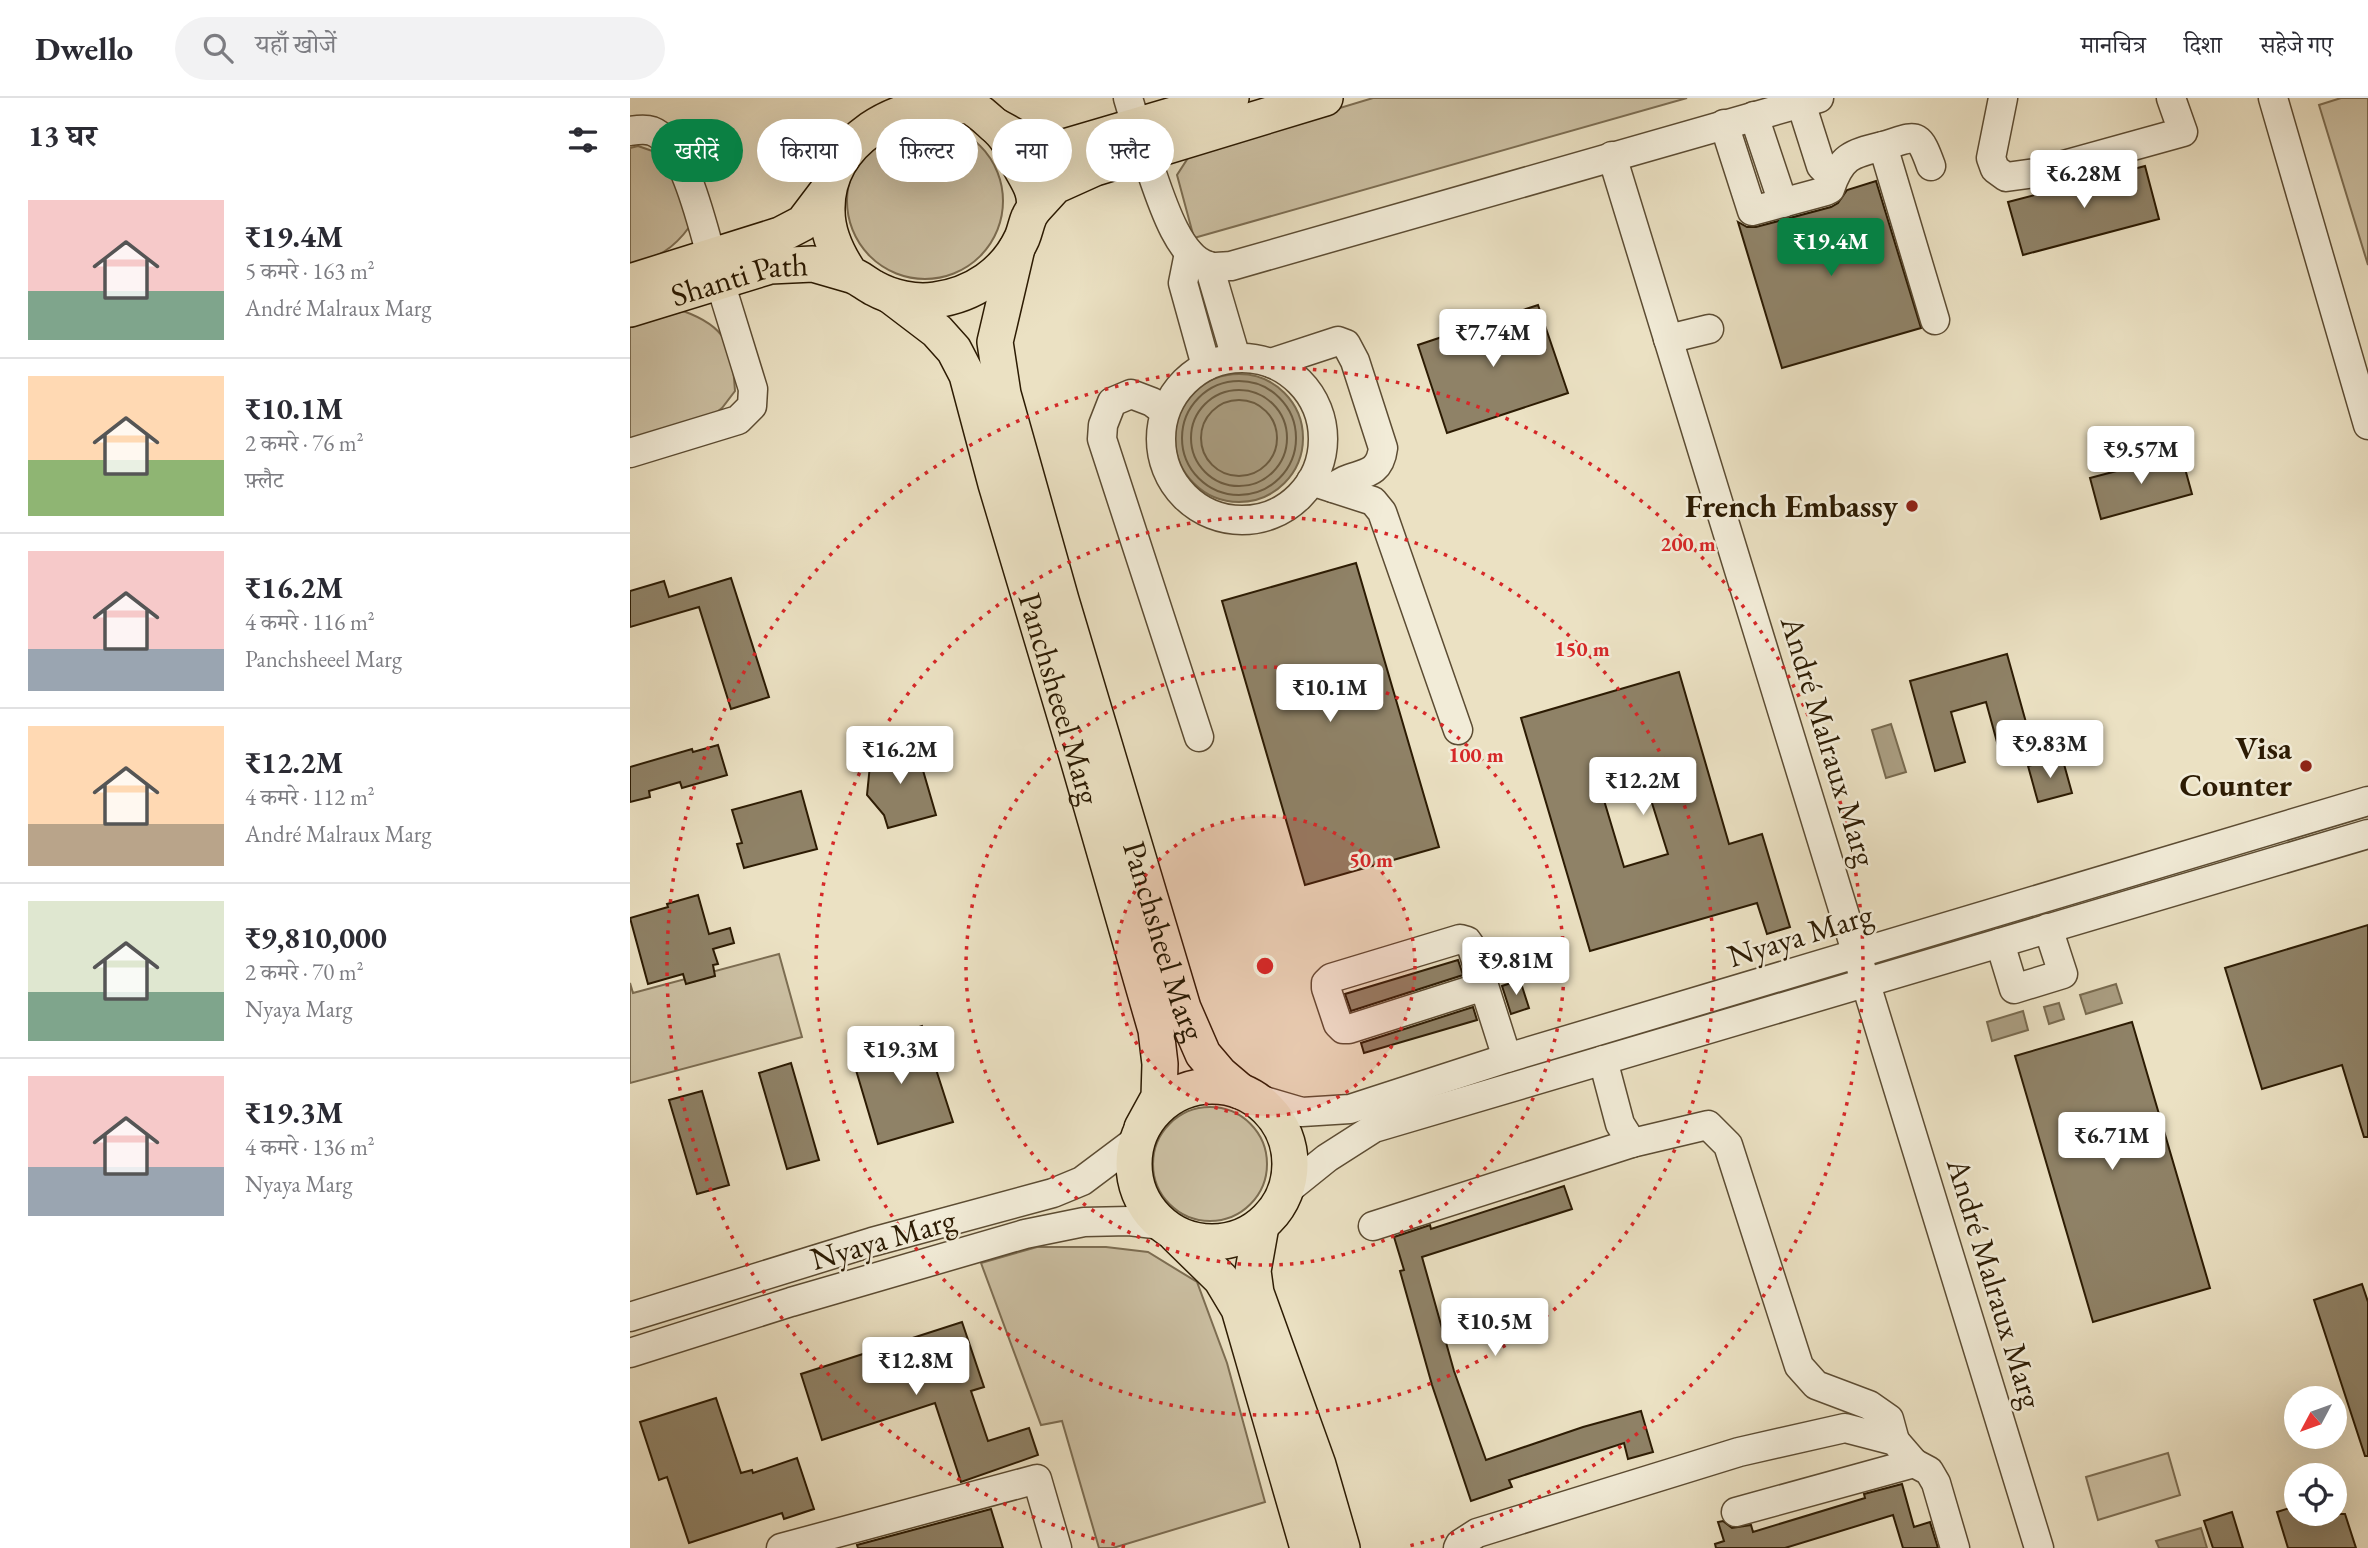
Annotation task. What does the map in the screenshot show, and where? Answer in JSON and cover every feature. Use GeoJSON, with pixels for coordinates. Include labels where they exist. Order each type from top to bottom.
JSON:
{"type":"FeatureCollection","features":[{"type":"Feature","properties":{"kind":"main road"},"geometry":{"type":"LineString","coordinates":[[857,119],[862,98]]}},
{"type":"Feature","properties":{"kind":"main road"},"geometry":{"type":"LineString","coordinates":[[1157,119],[1231,98]]}},
{"type":"Feature","properties":{"kind":"main road"},"geometry":{"type":"LineString","coordinates":[[1174,120],[1325,98]]}},
{"type":"Feature","properties":{"kind":"main road"},"geometry":{"type":"LineString","coordinates":[[862,127],[882,113],[905,104],[939,100],[975,110],[1021,140],[1061,148],[1086,141]]}},
{"type":"Feature","properties":{"kind":"main road"},"geometry":{"type":"LineString","coordinates":[[975,110],[1011,142],[1019,165],[1031,184],[1034,209]]}},
{"type":"Feature","properties":{"kind":"main road"},"geometry":{"type":"LineString","coordinates":[[830,182],[827,212],[830,235],[838,256],[851,275],[891,296],[933,300],[954,297],[971,290],[1002,267],[1017,248],[1034,209],[1055,186],[1086,171]]}},
{"type":"Feature","properties":{"kind":"main road","name":"Shanti Path"},"geometry":{"type":"LineString","coordinates":[[630,309],[716,270],[803,223],[828,190]]}},
{"type":"Feature","properties":{"kind":"main road","name":"Panchsheel Marg"},"geometry":{"type":"LineString","coordinates":[[1017,248],[995,342],[1003,394],[1061,600],[1183,1008],[1203,1054],[1220,1074],[1245,1094]]}},
{"type":"Feature","properties":{"kind":"main road","name":"Shanti Path"},"geometry":{"type":"LineString","coordinates":[[630,282],[716,270],[813,264],[851,275]]}},
{"type":"Feature","properties":{"kind":"main road","name":"Panchsheeel Marg"},"geometry":{"type":"LineString","coordinates":[[891,296],[937,331],[954,350],[967,375],[996,484],[1156,1030],[1160,1064],[1159,1097],[1140,1134]]}},
{"type":"Feature","properties":{"kind":"main road"},"geometry":{"type":"LineString","coordinates":[[1168,1229],[1203,1243],[1234,1240],[1261,1226],[1276,1211],[1286,1191],[1291,1164],[1286,1138],[1272,1114],[1245,1094],[1217,1086],[1195,1088],[1173,1096],[1155,1110],[1140,1134],[1133,1162],[1136,1186],[1146,1208],[1168,1229],[1221,1279],[1239,1309],[1308,1548]]}},
{"type":"Feature","properties":{"kind":"main road"},"geometry":{"type":"LineString","coordinates":[[1261,1226],[1253,1270],[1256,1293],[1318,1465],[1342,1548]]}},
{"type":"Feature","properties":{"kind":"street"},"geometry":{"type":"LineString","coordinates":[[2003,98],[1991,158],[1995,169],[2006,177],[2035,173],[2183,132],[2171,98]]}},
{"type":"Feature","properties":{"kind":"street"},"geometry":{"type":"LineString","coordinates":[[2279,100],[2366,413]]}},
{"type":"Feature","properties":{"kind":"street"},"geometry":{"type":"LineString","coordinates":[[1199,260],[1231,266],[1810,101],[1821,166],[1835,176]]}},
{"type":"Feature","properties":{"kind":"street"},"geometry":{"type":"LineString","coordinates":[[1754,116],[1783,203]]}},
{"type":"Feature","properties":{"kind":"street"},"geometry":{"type":"LineString","coordinates":[[1724,124],[1752,211],[1826,191],[1830,189],[1842,162],[1860,152],[1912,138],[1923,143],[1931,166]]}},
{"type":"Feature","properties":{"kind":"street"},"geometry":{"type":"LineString","coordinates":[[630,131],[651,131],[668,142],[681,161],[753,389],[752,406],[738,421],[630,453]]}},
{"type":"Feature","properties":{"kind":"street"},"geometry":{"type":"LineString","coordinates":[[1883,146],[1936,320]]}},
{"type":"Feature","properties":{"kind":"street","name":"André Malraux Marg"},"geometry":{"type":"LineString","coordinates":[[1612,156],[2039,1548]]}},
{"type":"Feature","properties":{"kind":"street"},"geometry":{"type":"LineString","coordinates":[[1156,182],[1171,224],[1199,260],[1236,358]]}},
{"type":"Feature","properties":{"kind":"street"},"geometry":{"type":"LineString","coordinates":[[1199,260],[1183,283],[1206,366]]}},
{"type":"Feature","properties":{"kind":"street"},"geometry":{"type":"LineString","coordinates":[[1668,339],[1709,329]]}},
{"type":"Feature","properties":{"kind":"street"},"geometry":{"type":"LineString","coordinates":[[1271,363],[1338,341],[1346,344],[1355,361],[1383,448],[1382,462],[1373,471],[1339,482],[1322,484],[1277,514],[1250,521],[1222,519],[1196,507],[1176,488],[1163,463],[1159,437],[1164,411],[1177,389],[1196,371],[1219,360],[1245,357],[1271,363],[1293,376],[1311,395],[1321,419],[1323,447],[1316,474],[1322,484],[1373,501],[1382,512],[1458,730]]}},
{"type":"Feature","properties":{"kind":"street"},"geometry":{"type":"LineString","coordinates":[[1164,411],[1152,402],[1131,394],[1112,402],[1103,425],[1102,439],[1199,737]]}},
{"type":"Feature","properties":{"kind":"street","name":"Nyaya Marg"},"geometry":{"type":"LineString","coordinates":[[1245,1094],[1301,1112],[1350,1109],[1507,1058],[2368,801]]}},
{"type":"Feature","properties":{"kind":"street","name":"Nyaya Marg"},"geometry":{"type":"LineString","coordinates":[[1286,1191],[1327,1158],[1374,1128],[2368,834]]}},
{"type":"Feature","properties":{"kind":"street"},"geometry":{"type":"LineString","coordinates":[[2000,943],[2014,989],[2063,974],[2048,928]]}},
{"type":"Feature","properties":{"kind":"street"},"geometry":{"type":"LineString","coordinates":[[1484,986],[1343,1029],[1338,1024],[1326,982],[1331,978],[1460,939],[1467,941],[1472,948],[1507,1058]]}},
{"type":"Feature","properties":{"kind":"street"},"geometry":{"type":"LineString","coordinates":[[1602,1060],[1620,1124],[1632,1143]]}},
{"type":"Feature","properties":{"kind":"street"},"geometry":{"type":"LineString","coordinates":[[1373,1226],[1632,1143],[1708,1125],[1728,1145],[1799,1366],[1816,1385],[1869,1405],[1889,1419],[1895,1441],[1914,1463],[1929,1471],[1936,1483],[1955,1548]]}},
{"type":"Feature","properties":{"kind":"street","name":"Nyaya Marg"},"geometry":{"type":"LineString","coordinates":[[630,1317],[885,1239],[1053,1193],[1082,1181],[1140,1134]]}},
{"type":"Feature","properties":{"kind":"street","name":"Nyaya Marg"},"geometry":{"type":"LineString","coordinates":[[630,1353],[791,1302],[1025,1234],[1084,1222],[1129,1221],[1168,1229]]}},
{"type":"Feature","properties":{"kind":"street"},"geometry":{"type":"LineString","coordinates":[[1458,1548],[1478,1533],[1739,1452],[1844,1428],[1895,1441]]}},
{"type":"Feature","properties":{"kind":"street"},"geometry":{"type":"LineString","coordinates":[[1736,1513],[1914,1463]]}},
{"type":"Feature","properties":{"kind":"street"},"geometry":{"type":"LineString","coordinates":[[780,1548],[1037,1479],[1057,1548]]}},
{"type":"Feature","properties":{"kind":"shaded area"},"geometry":{"type":"Polygon","coordinates":[[[1373,98],[1687,98],[1194,238],[1177,175],[1188,158],[1207,148],[1373,98]]]}},
{"type":"Feature","properties":{"kind":"shaded area"},"geometry":{"type":"Polygon","coordinates":[[[2341,98],[2368,98],[2368,265],[2319,105],[2341,98]]]}},
{"type":"Feature","properties":{"kind":"shaded area"},"geometry":{"type":"Polygon","coordinates":[[[876,141],[876,182],[978,182],[978,144],[992,162],[992,182],[1000,182],[1001,216],[990,244],[968,266],[940,277],[910,277],[882,266],[860,244],[849,216],[847,201],[850,182],[862,182],[862,156],[876,141]]]}},
{"type":"Feature","properties":{"kind":"shaded area"},"geometry":{"type":"Polygon","coordinates":[[[638,146],[651,151],[651,182],[680,182],[690,226],[664,252],[630,265],[630,148],[638,146]]]}},
{"type":"Feature","properties":{"kind":"shaded area"},"geometry":{"type":"Polygon","coordinates":[[[683,311],[710,324],[725,340],[732,362],[735,391],[722,408],[704,422],[630,444],[630,327],[683,311]]]}},
{"type":"Feature","properties":{"kind":"shaded area"},"geometry":{"type":"Polygon","coordinates":[[[779,954],[802,1037],[630,1083],[630,983],[633,993],[779,954]]]}},
{"type":"Feature","properties":{"kind":"shaded area"},"geometry":{"type":"Polygon","coordinates":[[[1210,1107],[1232,1111],[1242,1116],[1258,1132],[1263,1142],[1267,1164],[1263,1186],[1258,1196],[1242,1212],[1232,1217],[1210,1221],[1188,1217],[1178,1212],[1162,1196],[1157,1186],[1153,1164],[1157,1142],[1162,1132],[1178,1116],[1188,1111],[1210,1107]]]}},
{"type":"Feature","properties":{"kind":"shaded area"},"geometry":{"type":"Polygon","coordinates":[[[1037,1247],[1106,1247],[1148,1252],[1197,1282],[1227,1363],[1265,1502],[1113,1548],[1099,1548],[1062,1421],[1041,1425],[981,1263],[1037,1247]]]}},
{"type":"Feature","properties":{"kind":"shaded area"},"geometry":{"type":"Polygon","coordinates":[[[2168,1453],[2180,1495],[2098,1520],[2086,1477],[2168,1453]]]}},
{"type":"Feature","properties":{"kind":"water"},"geometry":{"type":"Polygon","coordinates":[[[1239,374],[1263,379],[1284,393],[1298,414],[1303,438],[1298,462],[1284,483],[1263,497],[1239,502],[1215,497],[1194,483],[1180,462],[1175,438],[1180,414],[1194,393],[1215,379],[1239,374]]]}},
{"type":"Feature","properties":{"kind":"water"},"geometry":{"type":"Polygon","coordinates":[[[1891,724],[1906,772],[1886,778],[1872,730],[1891,724]]]}},
{"type":"Feature","properties":{"kind":"water"},"geometry":{"type":"Polygon","coordinates":[[[2116,984],[2122,1003],[2086,1014],[2080,995],[2116,984]]]}},
{"type":"Feature","properties":{"kind":"water"},"geometry":{"type":"Polygon","coordinates":[[[2059,1003],[2064,1019],[2049,1024],[2044,1007],[2059,1003]]]}},
{"type":"Feature","properties":{"kind":"water"},"geometry":{"type":"Polygon","coordinates":[[[2023,1011],[2028,1030],[1992,1041],[1987,1022],[2023,1011]]]}},
{"type":"Feature","properties":{"kind":"water"},"geometry":{"type":"Polygon","coordinates":[[[2201,1528],[2207,1548],[2159,1548],[2156,1541],[2201,1528]]]}},
{"type":"Feature","properties":{"kind":"building"},"geometry":{"type":"Polygon","coordinates":[[[2145,166],[2159,219],[2023,255],[2008,202],[2145,166]]]}},
{"type":"Feature","properties":{"kind":"building"},"geometry":{"type":"Polygon","coordinates":[[[1876,181],[1921,328],[1782,368],[1738,222],[1747,227],[1756,227],[1831,207],[1838,203],[1847,190],[1876,181]]]}},
{"type":"Feature","properties":{"kind":"building"},"geometry":{"type":"Polygon","coordinates":[[[1538,305],[1568,393],[1447,433],[1418,345],[1538,305]]]}},
{"type":"Feature","properties":{"kind":"building"},"geometry":{"type":"Polygon","coordinates":[[[2181,454],[2192,494],[2101,519],[2090,478],[2181,454]]]}},
{"type":"Feature","properties":{"kind":"building"},"geometry":{"type":"Polygon","coordinates":[[[1356,563],[1439,847],[1305,885],[1222,601],[1356,563]]]}},
{"type":"Feature","properties":{"kind":"building"},"geometry":{"type":"Polygon","coordinates":[[[731,578],[769,697],[731,709],[699,607],[630,627],[630,591],[664,581],[669,597],[731,578]]]}},
{"type":"Feature","properties":{"kind":"building"},"geometry":{"type":"Polygon","coordinates":[[[2007,654],[2032,744],[2000,753],[1986,702],[1951,712],[1965,762],[1935,771],[1910,681],[2007,654]]]}},
{"type":"Feature","properties":{"kind":"building"},"geometry":{"type":"Polygon","coordinates":[[[1679,672],[1729,844],[1762,834],[1790,927],[1767,934],[1757,903],[1590,951],[1521,718],[1679,672]],[[1646,784],[1603,797],[1624,867],[1668,854],[1646,784]]]}},
{"type":"Feature","properties":{"kind":"building"},"geometry":{"type":"Polygon","coordinates":[[[915,743],[936,815],[888,828],[884,815],[867,795],[870,765],[867,757],[915,743]]]}},
{"type":"Feature","properties":{"kind":"building"},"geometry":{"type":"Polygon","coordinates":[[[718,745],[727,775],[682,788],[680,782],[649,791],[650,797],[630,802],[630,767],[692,749],[693,752],[718,745]]]}},
{"type":"Feature","properties":{"kind":"building"},"geometry":{"type":"Polygon","coordinates":[[[2062,757],[2072,793],[2038,802],[2028,766],[2062,757]]]}},
{"type":"Feature","properties":{"kind":"building"},"geometry":{"type":"Polygon","coordinates":[[[801,791],[817,849],[744,868],[737,844],[742,843],[732,810],[801,791]]]}},
{"type":"Feature","properties":{"kind":"building"},"geometry":{"type":"Polygon","coordinates":[[[698,895],[709,934],[730,928],[734,943],[713,949],[718,964],[713,965],[715,976],[686,984],[683,974],[648,984],[630,918],[698,895]]]}},
{"type":"Feature","properties":{"kind":"building"},"geometry":{"type":"Polygon","coordinates":[[[2368,925],[2368,1137],[2364,1137],[2342,1065],[2262,1089],[2225,968],[2368,925]]]}},
{"type":"Feature","properties":{"kind":"building"},"geometry":{"type":"Polygon","coordinates":[[[1458,960],[1463,975],[1351,1011],[1345,994],[1458,960]]]}},
{"type":"Feature","properties":{"kind":"building"},"geometry":{"type":"Polygon","coordinates":[[[1520,980],[1529,1008],[1511,1014],[1502,986],[1520,980]]]}},
{"type":"Feature","properties":{"kind":"building"},"geometry":{"type":"Polygon","coordinates":[[[1473,1007],[1477,1020],[1364,1053],[1361,1043],[1473,1007]]]}},
{"type":"Feature","properties":{"kind":"building"},"geometry":{"type":"Polygon","coordinates":[[[2132,1022],[2210,1288],[2093,1322],[2015,1056],[2132,1022]]]}},
{"type":"Feature","properties":{"kind":"building"},"geometry":{"type":"Polygon","coordinates":[[[922,1026],[953,1122],[878,1144],[850,1050],[922,1026]]]}},
{"type":"Feature","properties":{"kind":"building"},"geometry":{"type":"Polygon","coordinates":[[[791,1063],[819,1160],[787,1169],[759,1073],[791,1063]]]}},
{"type":"Feature","properties":{"kind":"building"},"geometry":{"type":"Polygon","coordinates":[[[702,1091],[729,1185],[697,1194],[669,1100],[702,1091]]]}},
{"type":"Feature","properties":{"kind":"building"},"geometry":{"type":"Polygon","coordinates":[[[1564,1186],[1572,1209],[1422,1257],[1454,1371],[1486,1460],[1583,1427],[1641,1411],[1653,1452],[1628,1459],[1624,1443],[1509,1480],[1512,1487],[1471,1501],[1432,1385],[1400,1271],[1404,1270],[1394,1237],[1430,1225],[1431,1229],[1564,1186]]]}},
{"type":"Feature","properties":{"kind":"building"},"geometry":{"type":"Polygon","coordinates":[[[2362,1284],[2368,1302],[2368,1456],[2365,1456],[2347,1401],[2347,1386],[2342,1386],[2314,1300],[2362,1284]]]}},
{"type":"Feature","properties":{"kind":"building"},"geometry":{"type":"Polygon","coordinates":[[[962,1322],[984,1387],[971,1391],[988,1441],[1029,1428],[1038,1455],[961,1482],[935,1403],[822,1440],[801,1374],[962,1322]]]}},
{"type":"Feature","properties":{"kind":"building"},"geometry":{"type":"Polygon","coordinates":[[[716,1398],[741,1473],[752,1470],[753,1473],[797,1458],[814,1509],[784,1519],[782,1513],[689,1543],[667,1477],[659,1480],[640,1422],[716,1398]]]}},
{"type":"Feature","properties":{"kind":"building"},"geometry":{"type":"Polygon","coordinates":[[[1902,1484],[1914,1527],[1930,1522],[1938,1548],[1903,1548],[1893,1515],[1785,1548],[1716,1548],[1715,1544],[1724,1541],[1718,1522],[1723,1521],[1732,1528],[1751,1525],[1753,1532],[1865,1498],[1864,1494],[1902,1484]]]}},
{"type":"Feature","properties":{"kind":"building"},"geometry":{"type":"Polygon","coordinates":[[[991,1509],[1003,1548],[858,1548],[857,1545],[991,1509]]]}},
{"type":"Feature","properties":{"kind":"building"},"geometry":{"type":"Polygon","coordinates":[[[2284,1510],[2284,1526],[2347,1526],[2347,1520],[2356,1548],[2288,1548],[2277,1512],[2284,1510]]]}},
{"type":"Feature","properties":{"kind":"building"},"geometry":{"type":"Polygon","coordinates":[[[2232,1512],[2243,1548],[2213,1548],[2204,1521],[2232,1512]]]}},
{"type":"Feature","properties":{"kind":"place","name":"French Embassy"},"geometry":{"type":"Point","coordinates":[1912,506]}},
{"type":"Feature","properties":{"kind":"place","name":"Visa Counter"},"geometry":{"type":"Point","coordinates":[2306,766]}}]}
